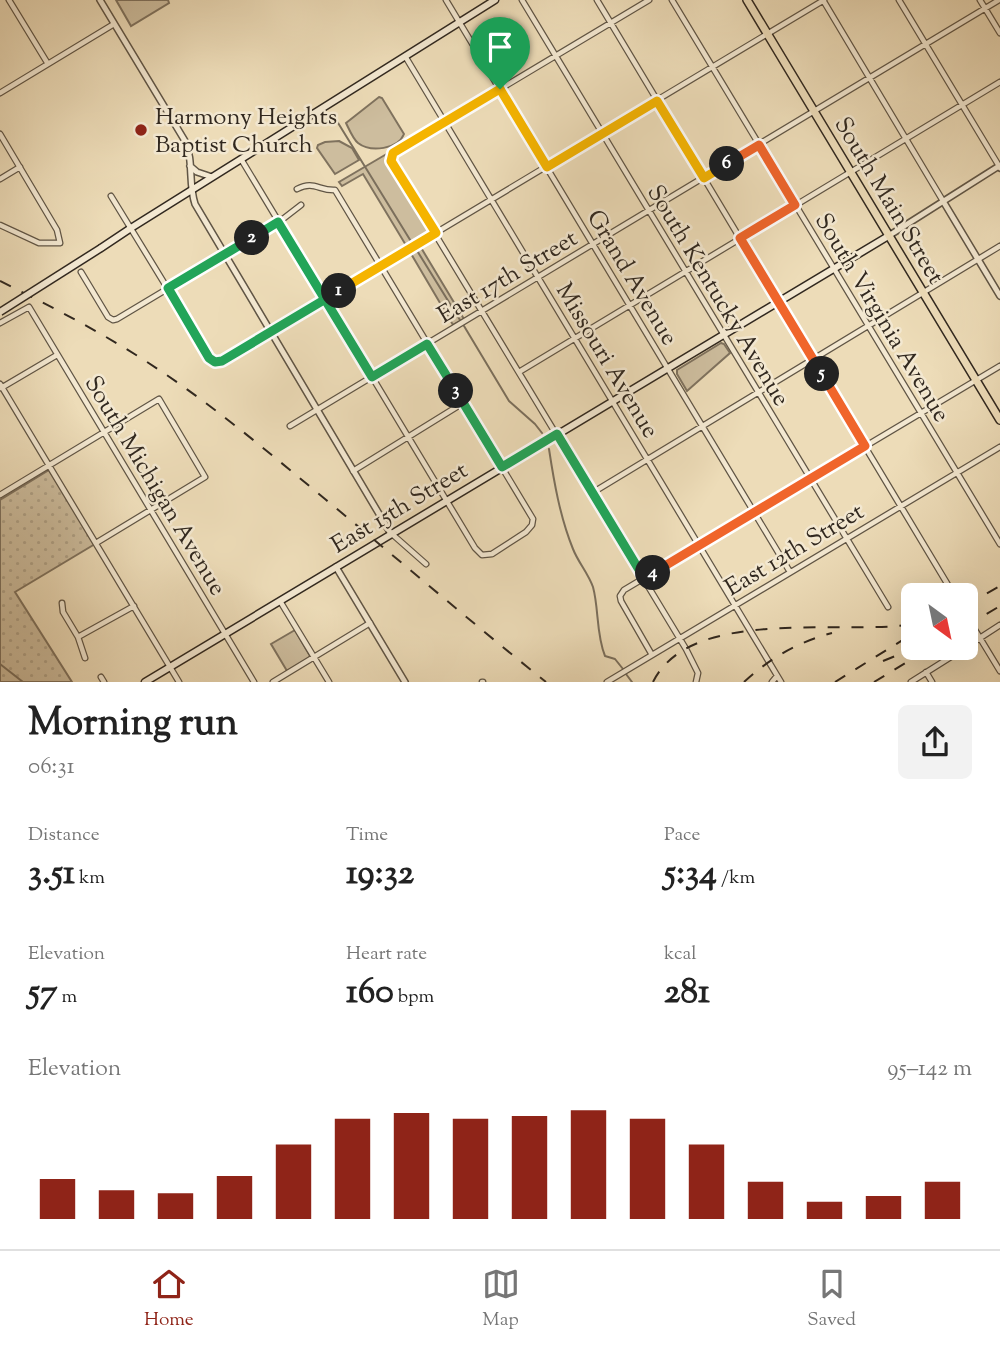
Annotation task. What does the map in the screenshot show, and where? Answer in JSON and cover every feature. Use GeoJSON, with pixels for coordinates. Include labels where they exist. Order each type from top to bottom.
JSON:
{"type":"FeatureCollection","features":[{"type":"Feature","properties":{"kind":"main road"},"geometry":{"type":"LineString","coordinates":[[0,312],[495,0]]}},
{"type":"Feature","properties":{"kind":"main road","name":"South Main Street"},"geometry":{"type":"LineString","coordinates":[[747,0],[1000,420]]}},
{"type":"Feature","properties":{"kind":"main road","name":"East 15th Street"},"geometry":{"type":"LineString","coordinates":[[145,682],[890,234]]}},
{"type":"Feature","properties":{"kind":"street"},"geometry":{"type":"LineString","coordinates":[[9,0],[48,64]]}},
{"type":"Feature","properties":{"kind":"street"},"geometry":{"type":"LineString","coordinates":[[100,0],[185,141],[190,156],[191,191],[195,204],[391,534],[426,564]]}},
{"type":"Feature","properties":{"kind":"street","name":"Grand Avenue"},"geometry":{"type":"LineString","coordinates":[[446,0],[790,572]]}},
{"type":"Feature","properties":{"kind":"street","name":"South Kentucky Avenue"},"geometry":{"type":"LineString","coordinates":[[522,0],[888,607]]}},
{"type":"Feature","properties":{"kind":"street"},"geometry":{"type":"LineString","coordinates":[[597,0],[947,583]]}},
{"type":"Feature","properties":{"kind":"street"},"geometry":{"type":"LineString","coordinates":[[649,0],[393,153],[391,161],[680,638],[698,673],[696,682]]}},
{"type":"Feature","properties":{"kind":"street","name":"South Virginia Avenue"},"geometry":{"type":"LineString","coordinates":[[672,0],[1000,544]]}},
{"type":"Feature","properties":{"kind":"street"},"geometry":{"type":"LineString","coordinates":[[111,196],[209,358],[215,362],[222,361],[823,0],[1000,296]]}},
{"type":"Feature","properties":{"kind":"street"},"geometry":{"type":"LineString","coordinates":[[890,234],[1000,167],[899,0]]}},
{"type":"Feature","properties":{"kind":"street"},"geometry":{"type":"LineString","coordinates":[[980,0],[1000,33]]}},
{"type":"Feature","properties":{"kind":"street","name":"East 17th Street"},"geometry":{"type":"LineString","coordinates":[[290,426],[999,0]]}},
{"type":"Feature","properties":{"kind":"street"},"geometry":{"type":"LineString","coordinates":[[0,93],[114,23]]}},
{"type":"Feature","properties":{"kind":"street","name":"Missouri Avenue"},"geometry":{"type":"LineString","coordinates":[[405,56],[781,682]]}},
{"type":"Feature","properties":{"kind":"street"},"geometry":{"type":"LineString","coordinates":[[519,372],[1000,82]]}},
{"type":"Feature","properties":{"kind":"street"},"geometry":{"type":"LineString","coordinates":[[0,134],[57,230],[60,243],[40,243],[0,225]]}},
{"type":"Feature","properties":{"kind":"street"},"geometry":{"type":"LineString","coordinates":[[241,159],[446,500],[480,554],[490,555],[530,529],[533,519],[335,190],[309,184],[297,188]]}},
{"type":"Feature","properties":{"kind":"street"},"geometry":{"type":"LineString","coordinates":[[190,166],[197,172],[212,177]]}},
{"type":"Feature","properties":{"kind":"street"},"geometry":{"type":"LineString","coordinates":[[0,179],[20,167]]}},
{"type":"Feature","properties":{"kind":"street"},"geometry":{"type":"LineString","coordinates":[[81,272],[108,317],[113,320],[120,318],[278,222],[301,205]]}},
{"type":"Feature","properties":{"kind":"street"},"geometry":{"type":"LineString","coordinates":[[592,493],[1000,246]]}},
{"type":"Feature","properties":{"kind":"street","name":"South Michigan Avenue"},"geometry":{"type":"LineString","coordinates":[[0,323],[29,307],[254,682]]}},
{"type":"Feature","properties":{"kind":"street"},"geometry":{"type":"LineString","coordinates":[[57,355],[1,387],[179,682]]}},
{"type":"Feature","properties":{"kind":"street"},"geometry":{"type":"LineString","coordinates":[[652,655],[621,601],[620,596],[624,590],[1000,366]]}},
{"type":"Feature","properties":{"kind":"street"},"geometry":{"type":"LineString","coordinates":[[0,495],[159,399],[205,477],[96,543]]}},
{"type":"Feature","properties":{"kind":"street"},"geometry":{"type":"LineString","coordinates":[[354,471],[463,403]]}},
{"type":"Feature","properties":{"kind":"street","name":"East 12th Street"},"geometry":{"type":"LineString","coordinates":[[607,682],[1000,447]]}},
{"type":"Feature","properties":{"kind":"street"},"geometry":{"type":"LineString","coordinates":[[336,567],[405,682]]}},
{"type":"Feature","properties":{"kind":"street"},"geometry":{"type":"LineString","coordinates":[[280,601],[329,682]]}},
{"type":"Feature","properties":{"kind":"street"},"geometry":{"type":"LineString","coordinates":[[62,603],[63,612],[78,637],[85,658]]}},
{"type":"Feature","properties":{"kind":"street"},"geometry":{"type":"LineString","coordinates":[[78,637],[134,606]]}},
{"type":"Feature","properties":{"kind":"street"},"geometry":{"type":"LineString","coordinates":[[274,682],[370,623]]}},
{"type":"Feature","properties":{"kind":"street"},"geometry":{"type":"LineString","coordinates":[[1000,625],[979,638],[1000,671]]}},
{"type":"Feature","properties":{"kind":"street"},"geometry":{"type":"LineString","coordinates":[[911,682],[945,660]]}},
{"type":"Feature","properties":{"kind":"street"},"geometry":{"type":"LineString","coordinates":[[926,672],[932,682]]}},
{"type":"Feature","properties":{"kind":"street"},"geometry":{"type":"LineString","coordinates":[[772,682],[778,676]]}},
{"type":"Feature","properties":{"kind":"shaded area"},"geometry":{"type":"Polygon","coordinates":[[[116,0],[168,0],[169,3],[131,26],[116,0]]]}},
{"type":"Feature","properties":{"kind":"shaded area"},"geometry":{"type":"Polygon","coordinates":[[[379,97],[404,134],[396,143],[377,149],[363,146],[356,141],[346,123],[379,97]]]}},
{"type":"Feature","properties":{"kind":"shaded area"},"geometry":{"type":"Polygon","coordinates":[[[339,141],[352,148],[359,160],[335,174],[317,148],[325,142],[339,141]]]}},
{"type":"Feature","properties":{"kind":"shaded area"},"geometry":{"type":"Polygon","coordinates":[[[390,152],[390,162],[431,230],[430,234],[407,247],[363,174],[342,186],[339,182],[390,152]]]}},
{"type":"Feature","properties":{"kind":"shaded area"},"geometry":{"type":"Polygon","coordinates":[[[420,246],[464,319],[453,325],[410,252],[420,246]]]}},
{"type":"Feature","properties":{"kind":"shaded area"},"geometry":{"type":"Polygon","coordinates":[[[721,343],[730,353],[687,391],[677,370],[721,343]]]}},
{"type":"Feature","properties":{"kind":"shaded area"},"geometry":{"type":"Polygon","coordinates":[[[49,470],[95,544],[15,592],[72,682],[0,682],[0,500],[49,470]]]}},
{"type":"Feature","properties":{"kind":"shaded area"},"geometry":{"type":"Polygon","coordinates":[[[295,630],[310,656],[287,671],[271,644],[295,630]]]}},
{"type":"Feature","properties":{"kind":"waterway"},"geometry":{"type":"LineString","coordinates":[[335,118],[412,243]]}},
{"type":"Feature","properties":{"kind":"waterway"},"geometry":{"type":"LineString","coordinates":[[416,249],[460,320]]}},
{"type":"Feature","properties":{"kind":"waterway"},"geometry":{"type":"LineString","coordinates":[[464,326],[509,401],[542,433]]}},
{"type":"Feature","properties":{"kind":"waterway"},"geometry":{"type":"LineString","coordinates":[[549,449],[564,525],[575,554],[593,587],[602,648],[605,656],[615,659],[623,669]]}},
{"type":"Feature","properties":{"kind":"waterway"},"geometry":{"type":"LineString","coordinates":[[0,664],[23,682]]}},
{"type":"Feature","properties":{"kind":"waterway"},"geometry":{"type":"LineString","coordinates":[[626,674],[632,682]]}},
{"type":"Feature","properties":{"kind":"railway"},"geometry":{"type":"LineString","coordinates":[[0,281],[109,339],[191,392],[546,682]]}},
{"type":"Feature","properties":{"kind":"railway"},"geometry":{"type":"LineString","coordinates":[[978,598],[1000,586]]}},
{"type":"Feature","properties":{"kind":"railway"},"geometry":{"type":"LineString","coordinates":[[978,619],[1000,606]]}},
{"type":"Feature","properties":{"kind":"railway"},"geometry":{"type":"LineString","coordinates":[[653,682],[672,658],[700,642],[734,633],[811,627],[901,625]]}},
{"type":"Feature","properties":{"kind":"railway"},"geometry":{"type":"LineString","coordinates":[[744,682],[785,652],[832,633]]}},
{"type":"Feature","properties":{"kind":"railway"},"geometry":{"type":"LineString","coordinates":[[835,682],[901,641]]}},
{"type":"Feature","properties":{"kind":"railway"},"geometry":{"type":"LineString","coordinates":[[883,661],[901,654]]}},
{"type":"Feature","properties":{"kind":"railway"},"geometry":{"type":"LineString","coordinates":[[874,682],[910,660]]}},
{"type":"Feature","properties":{"kind":"place","name":"Harmony Heights Baptist Church"},"geometry":{"type":"Point","coordinates":[141,130]}},
{"type":"Feature","properties":{"kind":"route"},"geometry":{"type":"LineString","coordinates":[[500,89],[391,156],[391,161],[436,233],[380,266],[353,283],[325,299],[222,361],[215,362],[209,358],[168,288],[278,222],[325,299],[372,377],[427,344],[502,467],[557,434],[644,578],[865,446],[740,238],[795,205],[759,145],[704,178],[657,101],[547,167],[500,89]]}}]}
